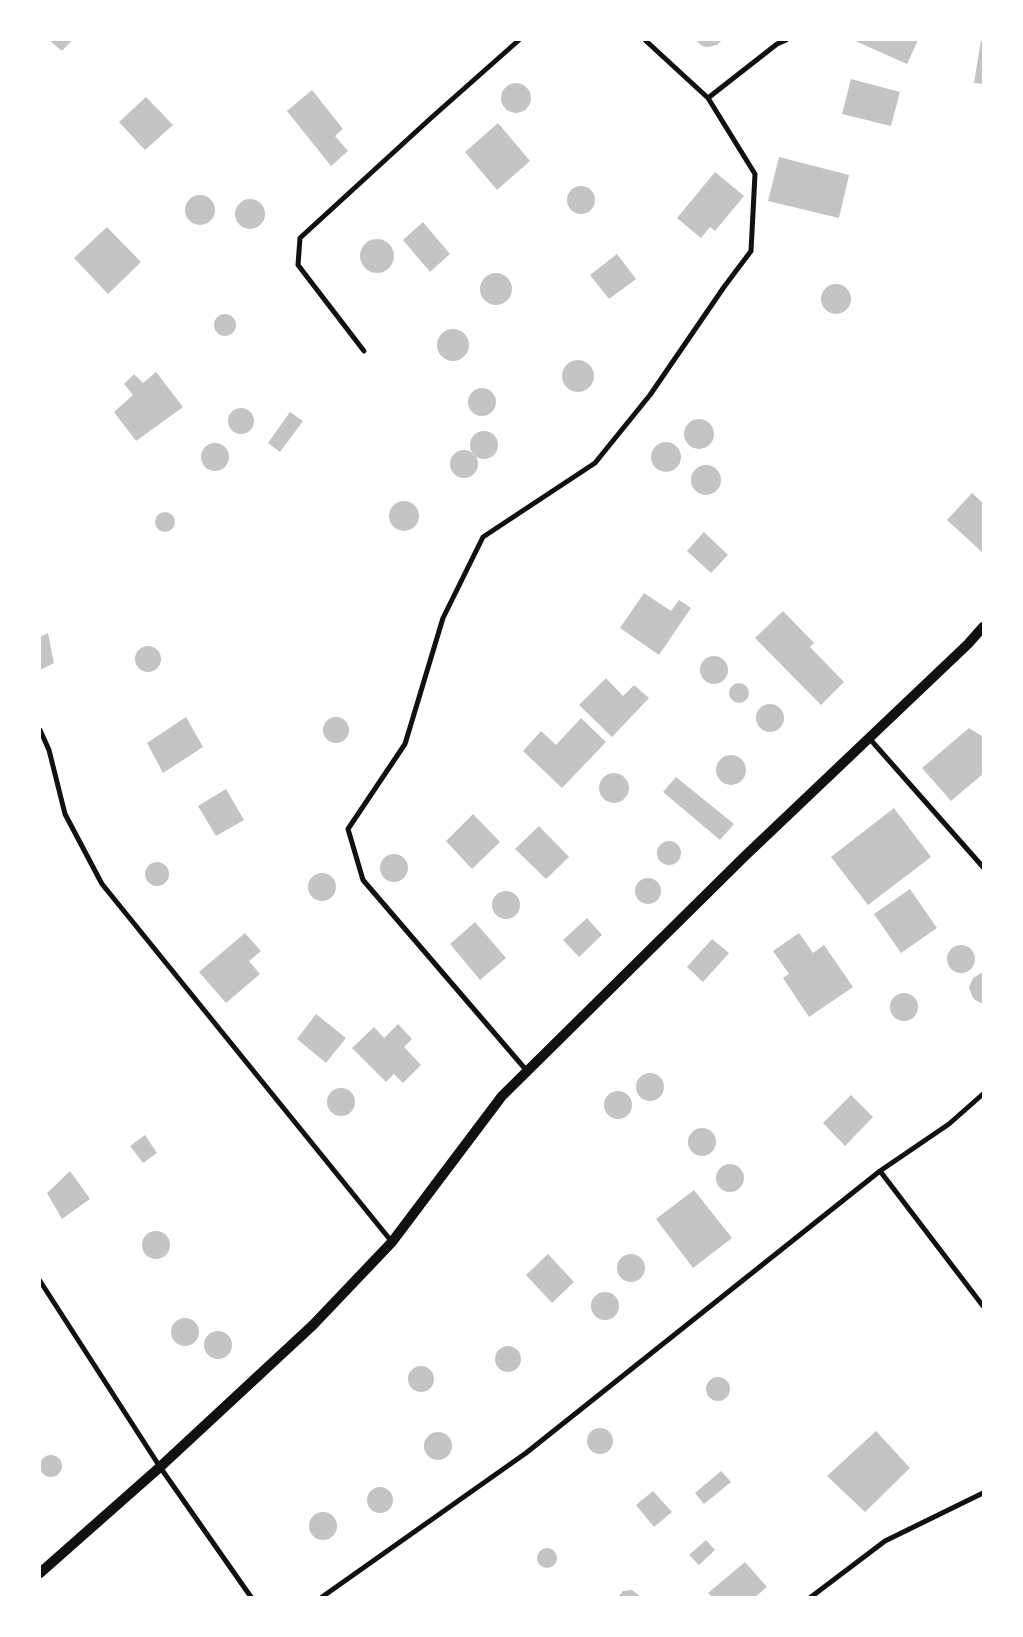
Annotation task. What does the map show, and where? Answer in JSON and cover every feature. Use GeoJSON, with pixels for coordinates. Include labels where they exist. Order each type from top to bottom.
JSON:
{"type":"FeatureCollection","features":[{"type":"Feature","properties":{"kind":"main road"},"geometry":{"type":"LineString","coordinates":[[40,1573],[313,1325],[392,1242],[502,1096],[745,856],[968,644],[983,627]]}},
{"type":"Feature","properties":{"kind":"street"},"geometry":{"type":"LineString","coordinates":[[364,351],[298,265],[300,238],[519,40]]}},
{"type":"Feature","properties":{"kind":"street"},"geometry":{"type":"LineString","coordinates":[[527,1071],[363,880],[348,829],[405,744],[443,618],[483,537],[595,463],[650,395],[751,251],[755,174],[708,98],[645,40]]}},
{"type":"Feature","properties":{"kind":"street"},"geometry":{"type":"LineString","coordinates":[[708,98],[777,44],[786,40]]}},
{"type":"Feature","properties":{"kind":"street"},"geometry":{"type":"LineString","coordinates":[[40,730],[50,750],[65,814],[102,884],[392,1242]]}},
{"type":"Feature","properties":{"kind":"street"},"geometry":{"type":"LineString","coordinates":[[869,738],[983,867]]}},
{"type":"Feature","properties":{"kind":"street"},"geometry":{"type":"LineString","coordinates":[[322,1597],[526,1454],[880,1171],[948,1124],[983,1094]]}},
{"type":"Feature","properties":{"kind":"street"},"geometry":{"type":"LineString","coordinates":[[880,1171],[983,1306]]}},
{"type":"Feature","properties":{"kind":"street"},"geometry":{"type":"LineString","coordinates":[[40,1281],[160,1466],[251,1597]]}},
{"type":"Feature","properties":{"kind":"street"},"geometry":{"type":"LineString","coordinates":[[811,1597],[885,1541],[983,1493]]}},
{"type":"Feature","properties":{"kind":"building"},"geometry":{"type":"Polygon","coordinates":[[[49,40],[72,40],[62,51],[49,40]]]}},
{"type":"Feature","properties":{"kind":"building"},"geometry":{"type":"Polygon","coordinates":[[[696,40],[722,40],[717,45],[707,47],[702,46],[696,40]]]}},
{"type":"Feature","properties":{"kind":"building"},"geometry":{"type":"Polygon","coordinates":[[[853,40],[918,40],[907,64],[853,40]]]}},
{"type":"Feature","properties":{"kind":"building"},"geometry":{"type":"Polygon","coordinates":[[[981,40],[983,40],[983,84],[974,83],[981,40]]]}},
{"type":"Feature","properties":{"kind":"building"},"geometry":{"type":"Polygon","coordinates":[[[851,79],[900,92],[891,126],[842,114],[851,79]]]}},
{"type":"Feature","properties":{"kind":"building"},"geometry":{"type":"Polygon","coordinates":[[[516,83],[527,87],[531,98],[527,109],[516,113],[505,109],[501,98],[505,87],[516,83]]]}},
{"type":"Feature","properties":{"kind":"building"},"geometry":{"type":"Polygon","coordinates":[[[312,90],[343,129],[335,136],[348,151],[331,166],[287,111],[312,90]]]}},
{"type":"Feature","properties":{"kind":"building"},"geometry":{"type":"Polygon","coordinates":[[[146,97],[173,125],[145,150],[119,122],[146,97]]]}},
{"type":"Feature","properties":{"kind":"building"},"geometry":{"type":"Polygon","coordinates":[[[498,123],[530,161],[497,190],[465,152],[498,123]]]}},
{"type":"Feature","properties":{"kind":"building"},"geometry":{"type":"Polygon","coordinates":[[[779,157],[849,175],[839,218],[768,201],[779,157]]]}},
{"type":"Feature","properties":{"kind":"building"},"geometry":{"type":"Polygon","coordinates":[[[715,172],[744,196],[715,231],[710,227],[701,238],[677,218],[715,172]]]}},
{"type":"Feature","properties":{"kind":"building"},"geometry":{"type":"Polygon","coordinates":[[[581,186],[591,190],[595,200],[591,210],[581,214],[571,210],[567,200],[571,190],[581,186]]]}},
{"type":"Feature","properties":{"kind":"building"},"geometry":{"type":"Polygon","coordinates":[[[200,195],[206,196],[214,204],[214,216],[206,224],[200,225],[194,224],[186,216],[185,210],[186,204],[194,196],[200,195]]]}},
{"type":"Feature","properties":{"kind":"building"},"geometry":{"type":"Polygon","coordinates":[[[250,199],[261,203],[265,214],[261,225],[250,229],[239,225],[235,214],[239,203],[250,199]]]}},
{"type":"Feature","properties":{"kind":"building"},"geometry":{"type":"Polygon","coordinates":[[[423,222],[450,254],[430,272],[403,240],[423,222]]]}},
{"type":"Feature","properties":{"kind":"building"},"geometry":{"type":"Polygon","coordinates":[[[107,227],[141,262],[108,294],[74,258],[107,227]]]}},
{"type":"Feature","properties":{"kind":"building"},"geometry":{"type":"Polygon","coordinates":[[[377,239],[389,244],[394,256],[389,268],[377,273],[365,268],[360,256],[365,244],[377,239]]]}},
{"type":"Feature","properties":{"kind":"building"},"geometry":{"type":"Polygon","coordinates":[[[617,254],[636,279],[609,299],[590,275],[617,254]]]}},
{"type":"Feature","properties":{"kind":"building"},"geometry":{"type":"Polygon","coordinates":[[[496,273],[502,274],[507,278],[511,283],[511,295],[507,300],[502,304],[496,305],[490,304],[485,300],[481,295],[480,289],[481,283],[485,278],[490,274],[496,273]]]}},
{"type":"Feature","properties":{"kind":"building"},"geometry":{"type":"Polygon","coordinates":[[[836,284],[847,288],[851,299],[847,310],[836,314],[825,310],[821,299],[825,288],[836,284]]]}},
{"type":"Feature","properties":{"kind":"building"},"geometry":{"type":"Polygon","coordinates":[[[225,314],[235,321],[236,325],[229,335],[225,336],[215,329],[214,325],[221,315],[225,314]]]}},
{"type":"Feature","properties":{"kind":"building"},"geometry":{"type":"Polygon","coordinates":[[[453,329],[464,334],[469,345],[464,356],[453,361],[442,356],[437,345],[442,334],[453,329]]]}},
{"type":"Feature","properties":{"kind":"building"},"geometry":{"type":"Polygon","coordinates":[[[578,360],[584,361],[589,365],[593,370],[593,382],[589,387],[584,391],[578,392],[572,391],[567,387],[563,382],[562,376],[563,370],[567,365],[572,361],[578,360]]]}},
{"type":"Feature","properties":{"kind":"building"},"geometry":{"type":"Polygon","coordinates":[[[156,372],[183,407],[136,441],[114,412],[133,395],[124,384],[134,374],[143,383],[156,372]]]}},
{"type":"Feature","properties":{"kind":"building"},"geometry":{"type":"Polygon","coordinates":[[[482,388],[492,392],[496,402],[492,412],[482,416],[472,412],[468,402],[472,392],[482,388]]]}},
{"type":"Feature","properties":{"kind":"building"},"geometry":{"type":"Polygon","coordinates":[[[241,408],[250,412],[254,421],[250,430],[241,434],[232,430],[228,421],[232,412],[241,408]]]}},
{"type":"Feature","properties":{"kind":"building"},"geometry":{"type":"Polygon","coordinates":[[[290,412],[303,421],[280,452],[268,443],[290,412]]]}},
{"type":"Feature","properties":{"kind":"building"},"geometry":{"type":"Polygon","coordinates":[[[699,419],[710,423],[714,434],[710,445],[699,449],[688,445],[684,434],[688,423],[699,419]]]}},
{"type":"Feature","properties":{"kind":"building"},"geometry":{"type":"Polygon","coordinates":[[[484,431],[494,435],[498,445],[494,455],[484,459],[474,455],[470,445],[474,435],[484,431]]]}},
{"type":"Feature","properties":{"kind":"building"},"geometry":{"type":"Polygon","coordinates":[[[666,442],[677,446],[681,457],[677,468],[666,472],[655,468],[651,457],[655,446],[666,442]]]}},
{"type":"Feature","properties":{"kind":"building"},"geometry":{"type":"Polygon","coordinates":[[[215,443],[225,447],[229,457],[225,467],[215,471],[205,467],[201,457],[205,447],[215,443]]]}},
{"type":"Feature","properties":{"kind":"building"},"geometry":{"type":"Polygon","coordinates":[[[464,450],[474,454],[478,464],[474,474],[464,478],[454,474],[450,464],[454,454],[464,450]]]}},
{"type":"Feature","properties":{"kind":"building"},"geometry":{"type":"Polygon","coordinates":[[[706,465],[717,469],[721,480],[717,491],[706,495],[695,491],[691,480],[695,469],[706,465]]]}},
{"type":"Feature","properties":{"kind":"building"},"geometry":{"type":"Polygon","coordinates":[[[972,493],[983,503],[983,553],[947,520],[972,493]]]}},
{"type":"Feature","properties":{"kind":"building"},"geometry":{"type":"Polygon","coordinates":[[[404,501],[410,502],[418,510],[418,522],[410,530],[404,531],[398,530],[390,522],[389,516],[390,510],[398,502],[404,501]]]}},
{"type":"Feature","properties":{"kind":"building"},"geometry":{"type":"Polygon","coordinates":[[[161,512],[169,512],[175,518],[175,526],[169,532],[161,532],[155,526],[155,518],[161,512]]]}},
{"type":"Feature","properties":{"kind":"building"},"geometry":{"type":"Polygon","coordinates":[[[704,532],[728,555],[711,573],[687,551],[704,532]]]}},
{"type":"Feature","properties":{"kind":"building"},"geometry":{"type":"Polygon","coordinates":[[[644,593],[671,611],[679,600],[691,608],[659,655],[620,628],[644,593]]]}},
{"type":"Feature","properties":{"kind":"building"},"geometry":{"type":"Polygon","coordinates":[[[783,611],[814,643],[810,647],[844,682],[821,705],[755,638],[783,611]]]}},
{"type":"Feature","properties":{"kind":"building"},"geometry":{"type":"Polygon","coordinates":[[[48,633],[54,663],[40,670],[40,637],[48,633]]]}},
{"type":"Feature","properties":{"kind":"building"},"geometry":{"type":"Polygon","coordinates":[[[148,646],[157,650],[161,659],[157,668],[148,672],[139,668],[135,659],[139,650],[148,646]]]}},
{"type":"Feature","properties":{"kind":"building"},"geometry":{"type":"Polygon","coordinates":[[[714,656],[724,660],[728,670],[724,680],[714,684],[704,680],[700,670],[704,660],[714,656]]]}},
{"type":"Feature","properties":{"kind":"building"},"geometry":{"type":"Polygon","coordinates":[[[606,678],[623,696],[634,685],[649,698],[612,737],[579,705],[606,678]]]}},
{"type":"Feature","properties":{"kind":"building"},"geometry":{"type":"Polygon","coordinates":[[[739,683],[746,686],[749,693],[746,700],[739,703],[732,700],[729,693],[732,686],[739,683]]]}},
{"type":"Feature","properties":{"kind":"building"},"geometry":{"type":"Polygon","coordinates":[[[770,704],[780,708],[784,718],[780,728],[770,732],[760,728],[756,718],[760,708],[770,704]]]}},
{"type":"Feature","properties":{"kind":"building"},"geometry":{"type":"Polygon","coordinates":[[[186,717],[203,747],[163,773],[147,743],[186,717]]]}},
{"type":"Feature","properties":{"kind":"building"},"geometry":{"type":"Polygon","coordinates":[[[336,717],[345,721],[349,730],[345,739],[336,743],[327,739],[323,730],[327,721],[336,717]]]}},
{"type":"Feature","properties":{"kind":"building"},"geometry":{"type":"Polygon","coordinates":[[[581,718],[606,742],[562,788],[523,751],[541,731],[556,745],[581,718]]]}},
{"type":"Feature","properties":{"kind":"building"},"geometry":{"type":"Polygon","coordinates":[[[969,728],[983,735],[983,774],[951,801],[922,768],[969,728]]]}},
{"type":"Feature","properties":{"kind":"building"},"geometry":{"type":"Polygon","coordinates":[[[731,755],[737,756],[745,764],[745,776],[737,784],[731,785],[725,784],[717,776],[716,770],[717,764],[725,756],[731,755]]]}},
{"type":"Feature","properties":{"kind":"building"},"geometry":{"type":"Polygon","coordinates":[[[614,773],[624,778],[629,788],[624,798],[614,803],[604,798],[599,788],[604,778],[614,773]]]}},
{"type":"Feature","properties":{"kind":"building"},"geometry":{"type":"Polygon","coordinates":[[[676,777],[734,824],[720,840],[663,792],[676,777]]]}},
{"type":"Feature","properties":{"kind":"building"},"geometry":{"type":"Polygon","coordinates":[[[226,789],[244,820],[216,836],[198,806],[226,789]]]}},
{"type":"Feature","properties":{"kind":"building"},"geometry":{"type":"Polygon","coordinates":[[[894,808],[931,857],[868,905],[831,857],[894,808]]]}},
{"type":"Feature","properties":{"kind":"building"},"geometry":{"type":"Polygon","coordinates":[[[473,814],[500,842],[472,869],[446,841],[473,814]]]}},
{"type":"Feature","properties":{"kind":"building"},"geometry":{"type":"Polygon","coordinates":[[[539,826],[569,857],[546,879],[515,849],[539,826]]]}},
{"type":"Feature","properties":{"kind":"building"},"geometry":{"type":"Polygon","coordinates":[[[669,841],[674,842],[680,848],[680,858],[674,864],[669,865],[664,864],[658,858],[657,853],[658,848],[664,842],[669,841]]]}},
{"type":"Feature","properties":{"kind":"building"},"geometry":{"type":"Polygon","coordinates":[[[394,854],[404,858],[408,868],[404,878],[394,882],[384,878],[380,868],[384,858],[394,854]]]}},
{"type":"Feature","properties":{"kind":"building"},"geometry":{"type":"Polygon","coordinates":[[[157,862],[162,863],[168,869],[168,879],[162,885],[157,886],[152,885],[146,879],[145,874],[146,869],[152,863],[157,862]]]}},
{"type":"Feature","properties":{"kind":"building"},"geometry":{"type":"Polygon","coordinates":[[[322,873],[332,877],[336,887],[332,897],[322,901],[312,897],[308,887],[312,877],[322,873]]]}},
{"type":"Feature","properties":{"kind":"building"},"geometry":{"type":"Polygon","coordinates":[[[648,878],[657,882],[661,891],[657,900],[648,904],[639,900],[635,891],[639,882],[648,878]]]}},
{"type":"Feature","properties":{"kind":"building"},"geometry":{"type":"Polygon","coordinates":[[[910,889],[937,928],[901,953],[874,914],[910,889]]]}},
{"type":"Feature","properties":{"kind":"building"},"geometry":{"type":"Polygon","coordinates":[[[506,891],[516,895],[520,905],[516,915],[506,919],[496,915],[492,905],[496,895],[506,891]]]}},
{"type":"Feature","properties":{"kind":"building"},"geometry":{"type":"Polygon","coordinates":[[[587,918],[602,935],[579,957],[563,940],[587,918]]]}},
{"type":"Feature","properties":{"kind":"building"},"geometry":{"type":"Polygon","coordinates":[[[475,922],[506,958],[480,980],[450,944],[475,922]]]}},
{"type":"Feature","properties":{"kind":"building"},"geometry":{"type":"Polygon","coordinates":[[[245,933],[261,951],[249,961],[260,974],[226,1003],[199,972],[245,933]]]}},
{"type":"Feature","properties":{"kind":"building"},"geometry":{"type":"Polygon","coordinates":[[[799,933],[813,953],[824,945],[853,987],[809,1017],[783,978],[789,974],[773,951],[799,933]]]}},
{"type":"Feature","properties":{"kind":"building"},"geometry":{"type":"Polygon","coordinates":[[[712,939],[729,953],[703,982],[687,967],[712,939]]]}},
{"type":"Feature","properties":{"kind":"building"},"geometry":{"type":"Polygon","coordinates":[[[961,945],[971,949],[975,959],[971,969],[961,973],[951,969],[947,959],[951,949],[961,945]]]}},
{"type":"Feature","properties":{"kind":"building"},"geometry":{"type":"Polygon","coordinates":[[[983,972],[983,1004],[975,1000],[969,987],[973,978],[983,972]]]}},
{"type":"Feature","properties":{"kind":"building"},"geometry":{"type":"Polygon","coordinates":[[[904,993],[914,997],[918,1007],[914,1017],[904,1021],[894,1017],[890,1007],[894,997],[904,993]]]}},
{"type":"Feature","properties":{"kind":"building"},"geometry":{"type":"Polygon","coordinates":[[[316,1014],[346,1038],[326,1063],[297,1039],[316,1014]]]}},
{"type":"Feature","properties":{"kind":"building"},"geometry":{"type":"Polygon","coordinates":[[[398,1024],[412,1039],[404,1047],[421,1065],[403,1083],[394,1074],[386,1082],[352,1048],[374,1027],[384,1038],[398,1024]]]}},
{"type":"Feature","properties":{"kind":"building"},"geometry":{"type":"Polygon","coordinates":[[[650,1073],[660,1077],[664,1087],[660,1097],[650,1101],[640,1097],[636,1087],[640,1077],[650,1073]]]}},
{"type":"Feature","properties":{"kind":"building"},"geometry":{"type":"Polygon","coordinates":[[[341,1088],[351,1092],[355,1102],[351,1112],[341,1116],[331,1112],[327,1102],[331,1092],[341,1088]]]}},
{"type":"Feature","properties":{"kind":"building"},"geometry":{"type":"Polygon","coordinates":[[[618,1091],[628,1095],[632,1105],[628,1115],[618,1119],[608,1115],[604,1105],[608,1095],[618,1091]]]}},
{"type":"Feature","properties":{"kind":"building"},"geometry":{"type":"Polygon","coordinates":[[[851,1095],[873,1117],[845,1146],[823,1123],[851,1095]]]}},
{"type":"Feature","properties":{"kind":"building"},"geometry":{"type":"Polygon","coordinates":[[[702,1128],[712,1132],[716,1142],[712,1152],[702,1156],[692,1152],[688,1142],[692,1132],[702,1128]]]}},
{"type":"Feature","properties":{"kind":"building"},"geometry":{"type":"Polygon","coordinates":[[[145,1135],[157,1153],[143,1163],[130,1146],[145,1135]]]}},
{"type":"Feature","properties":{"kind":"building"},"geometry":{"type":"Polygon","coordinates":[[[730,1164],[740,1168],[744,1178],[740,1188],[730,1192],[720,1188],[716,1178],[720,1168],[730,1164]]]}},
{"type":"Feature","properties":{"kind":"building"},"geometry":{"type":"Polygon","coordinates":[[[70,1171],[90,1199],[62,1219],[47,1193],[70,1171]]]}},
{"type":"Feature","properties":{"kind":"building"},"geometry":{"type":"Polygon","coordinates":[[[694,1190],[732,1238],[693,1268],[656,1219],[694,1190]]]}},
{"type":"Feature","properties":{"kind":"building"},"geometry":{"type":"Polygon","coordinates":[[[156,1231],[166,1235],[170,1245],[166,1255],[156,1259],[146,1255],[142,1245],[146,1235],[156,1231]]]}},
{"type":"Feature","properties":{"kind":"building"},"geometry":{"type":"Polygon","coordinates":[[[548,1254],[574,1282],[552,1303],[526,1275],[548,1254]]]}},
{"type":"Feature","properties":{"kind":"building"},"geometry":{"type":"Polygon","coordinates":[[[631,1254],[641,1258],[645,1268],[641,1278],[631,1282],[621,1278],[617,1268],[621,1258],[631,1254]]]}},
{"type":"Feature","properties":{"kind":"building"},"geometry":{"type":"Polygon","coordinates":[[[605,1292],[615,1296],[619,1306],[615,1316],[605,1320],[595,1316],[591,1306],[595,1296],[605,1292]]]}},
{"type":"Feature","properties":{"kind":"building"},"geometry":{"type":"Polygon","coordinates":[[[185,1318],[195,1322],[199,1332],[195,1342],[185,1346],[175,1342],[171,1332],[175,1322],[185,1318]]]}},
{"type":"Feature","properties":{"kind":"building"},"geometry":{"type":"Polygon","coordinates":[[[218,1331],[228,1335],[232,1345],[228,1355],[218,1359],[208,1355],[204,1345],[208,1335],[218,1331]]]}},
{"type":"Feature","properties":{"kind":"building"},"geometry":{"type":"Polygon","coordinates":[[[508,1346],[517,1350],[521,1359],[517,1368],[508,1372],[499,1368],[495,1359],[499,1350],[508,1346]]]}},
{"type":"Feature","properties":{"kind":"building"},"geometry":{"type":"Polygon","coordinates":[[[421,1366],[430,1370],[434,1379],[430,1388],[421,1392],[412,1388],[408,1379],[412,1370],[421,1366]]]}},
{"type":"Feature","properties":{"kind":"building"},"geometry":{"type":"Polygon","coordinates":[[[718,1377],[723,1378],[729,1384],[729,1394],[723,1400],[718,1401],[713,1400],[707,1394],[706,1389],[707,1384],[713,1378],[718,1377]]]}},
{"type":"Feature","properties":{"kind":"building"},"geometry":{"type":"Polygon","coordinates":[[[600,1428],[609,1432],[613,1441],[609,1450],[600,1454],[591,1450],[587,1441],[591,1432],[600,1428]]]}},
{"type":"Feature","properties":{"kind":"building"},"geometry":{"type":"Polygon","coordinates":[[[876,1431],[910,1468],[865,1512],[827,1476],[876,1431]]]}},
{"type":"Feature","properties":{"kind":"building"},"geometry":{"type":"Polygon","coordinates":[[[438,1432],[448,1436],[452,1446],[448,1456],[438,1460],[428,1456],[424,1446],[428,1436],[438,1432]]]}},
{"type":"Feature","properties":{"kind":"building"},"geometry":{"type":"Polygon","coordinates":[[[47,1455],[55,1455],[62,1462],[62,1470],[55,1477],[47,1477],[40,1470],[40,1462],[47,1455]]]}},
{"type":"Feature","properties":{"kind":"building"},"geometry":{"type":"Polygon","coordinates":[[[721,1471],[731,1482],[704,1504],[695,1493],[721,1471]]]}},
{"type":"Feature","properties":{"kind":"building"},"geometry":{"type":"Polygon","coordinates":[[[380,1487],[389,1491],[393,1500],[389,1509],[380,1513],[371,1509],[367,1500],[371,1491],[380,1487]]]}},
{"type":"Feature","properties":{"kind":"building"},"geometry":{"type":"Polygon","coordinates":[[[653,1491],[672,1512],[654,1527],[636,1505],[653,1491]]]}},
{"type":"Feature","properties":{"kind":"building"},"geometry":{"type":"Polygon","coordinates":[[[323,1512],[333,1516],[337,1526],[333,1536],[323,1540],[313,1536],[309,1526],[313,1516],[323,1512]]]}},
{"type":"Feature","properties":{"kind":"building"},"geometry":{"type":"Polygon","coordinates":[[[706,1540],[715,1550],[699,1565],[689,1555],[706,1540]]]}},
{"type":"Feature","properties":{"kind":"building"},"geometry":{"type":"Polygon","coordinates":[[[543,1548],[551,1548],[557,1554],[557,1562],[551,1568],[543,1568],[537,1562],[537,1554],[543,1548]]]}},
{"type":"Feature","properties":{"kind":"building"},"geometry":{"type":"Polygon","coordinates":[[[745,1562],[767,1587],[755,1597],[712,1597],[708,1593],[745,1562]]]}},
{"type":"Feature","properties":{"kind":"building"},"geometry":{"type":"Polygon","coordinates":[[[632,1590],[641,1597],[618,1597],[623,1591],[632,1590]]]}}]}
